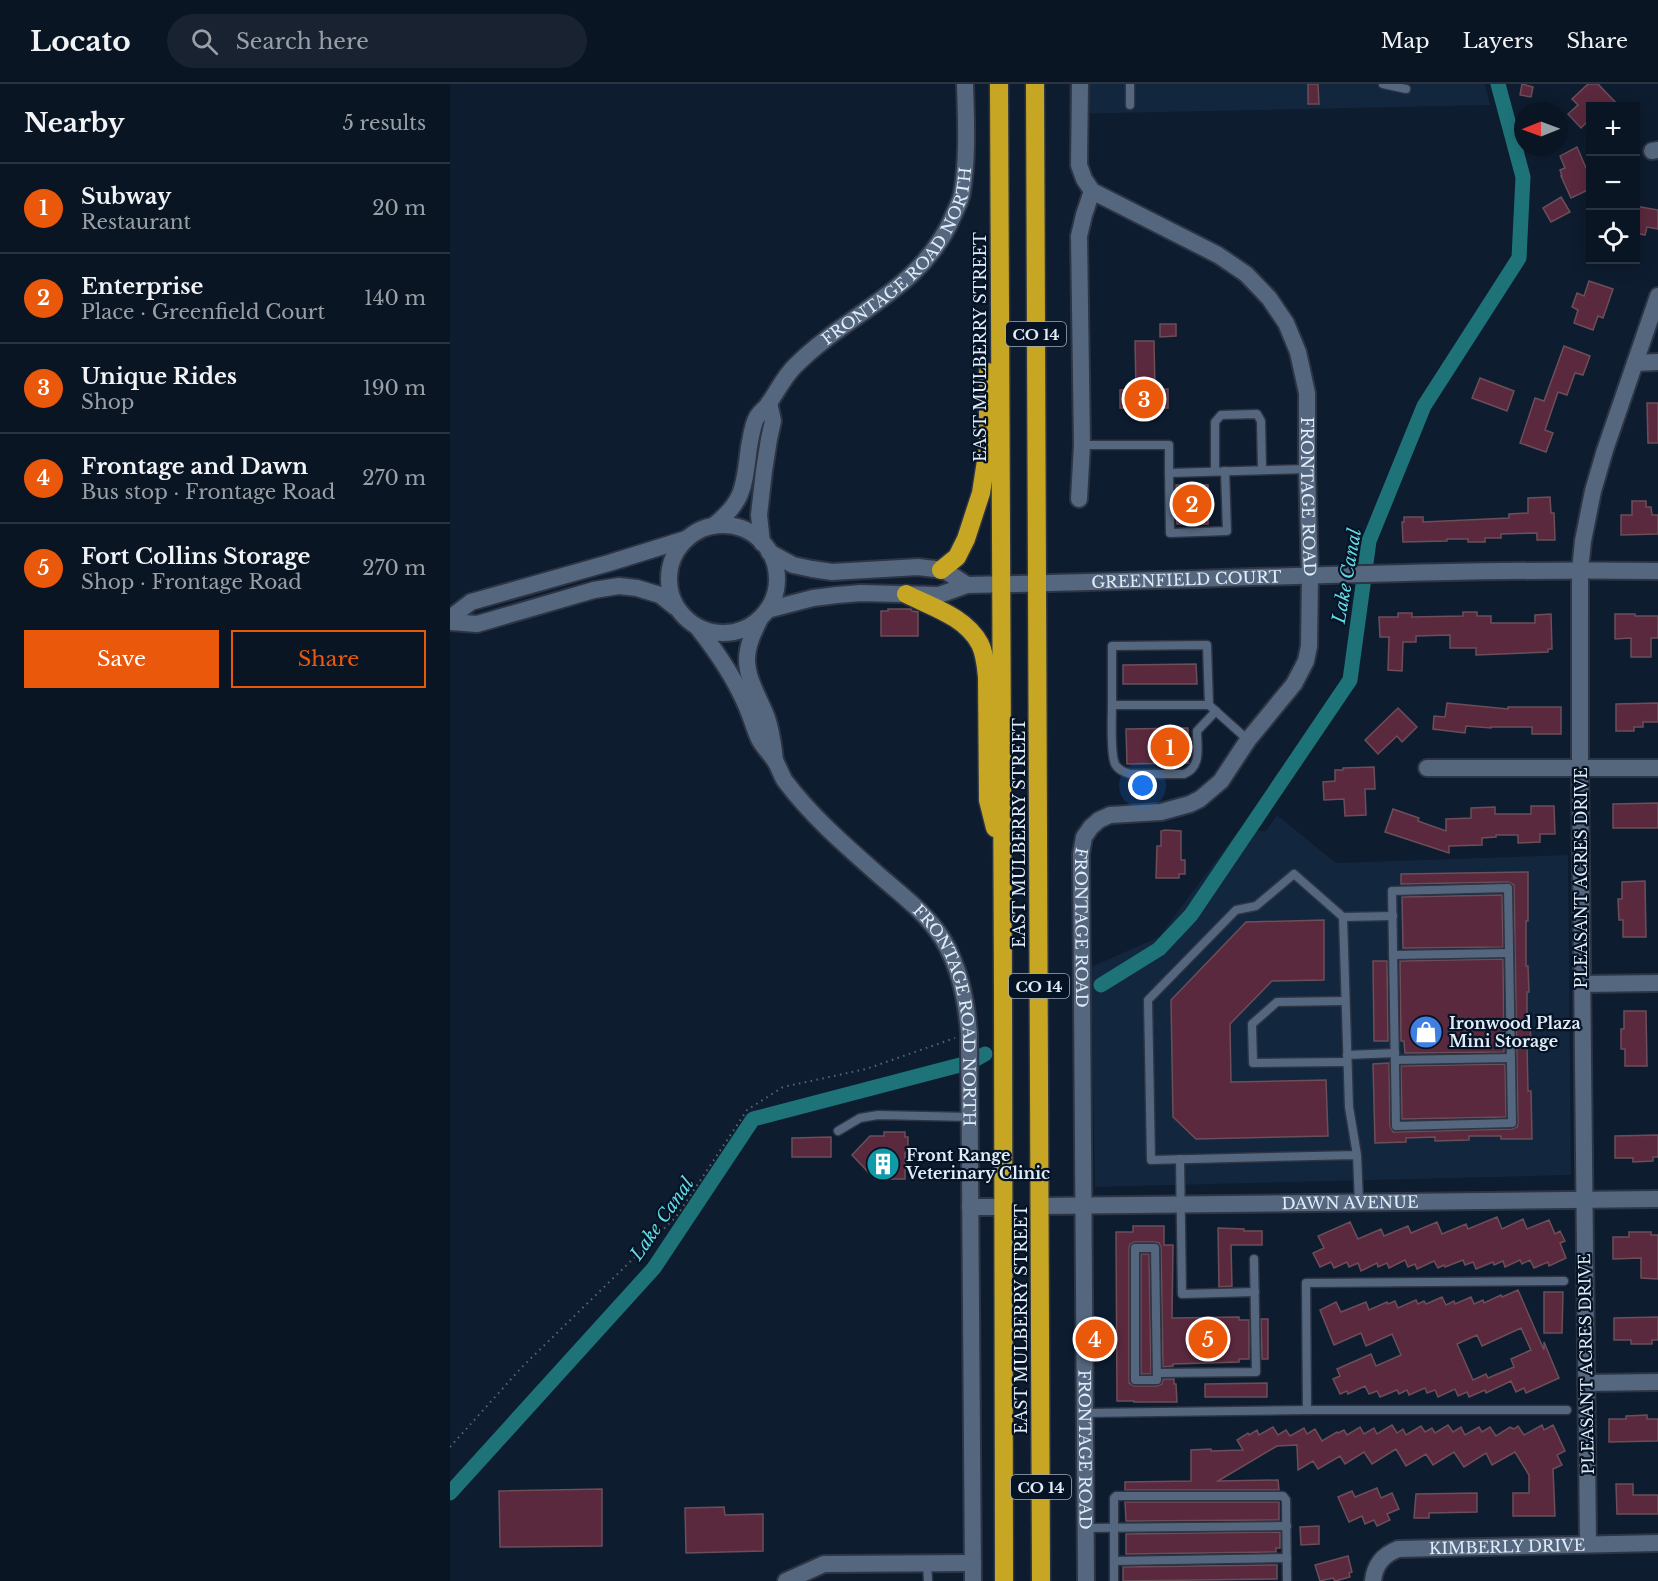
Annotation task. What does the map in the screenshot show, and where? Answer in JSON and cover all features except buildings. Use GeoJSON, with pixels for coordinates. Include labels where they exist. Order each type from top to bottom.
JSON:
{"type":"FeatureCollection","features":[{"type":"Feature","properties":{"kind":"highway","name":"EAST MULBERRY STREET"},"geometry":{"type":"LineString","coordinates":[[999,84],[1004,1581]]}},
{"type":"Feature","properties":{"kind":"highway","name":"EAST MULBERRY STREET"},"geometry":{"type":"LineString","coordinates":[[1035,84],[1041,1581]]}},
{"type":"Feature","properties":{"kind":"highway"},"geometry":{"type":"LineString","coordinates":[[941,570],[957,557],[966,539],[981,493],[988,448],[988,353],[1000,297]]}},
{"type":"Feature","properties":{"kind":"highway"},"geometry":{"type":"LineString","coordinates":[[906,594],[957,619],[970,630],[981,645],[987,677],[988,800],[1003,859]]}},
{"type":"Feature","properties":{"kind":"street","name":"FRONTAGE ROAD NORTH"},"geometry":{"type":"LineString","coordinates":[[713,526],[725,516],[744,488],[751,436],[757,417],[769,403],[778,387],[795,366],[824,342],[897,289],[918,270],[937,247],[962,195],[965,159],[965,84]]}},
{"type":"Feature","properties":{"kind":"street"},"geometry":{"type":"LineString","coordinates":[[1079,499],[1082,445],[1079,236],[1092,191],[1084,179],[1080,165],[1080,84]]}},
{"type":"Feature","properties":{"kind":"street","name":"FRONTAGE ROAD"},"geometry":{"type":"LineString","coordinates":[[1086,1581],[1081,854],[1084,837],[1099,820],[1110,815],[1161,812],[1190,804],[1200,799],[1221,781],[1248,740],[1294,684],[1306,661],[1309,646],[1310,576],[1307,393],[1298,352],[1286,323],[1269,298],[1246,274],[1218,255],[1092,191]]}},
{"type":"Feature","properties":{"kind":"street","name":"PLEASANT ACRES DRIVE"},"geometry":{"type":"LineString","coordinates":[[1588,1544],[1580,570],[1593,491],[1658,296]]}},
{"type":"Feature","properties":{"kind":"street"},"geometry":{"type":"LineString","coordinates":[[1635,363],[1658,363]]}},
{"type":"Feature","properties":{"kind":"street"},"geometry":{"type":"LineString","coordinates":[[769,403],[773,421],[759,515],[766,547],[775,569],[776,587],[773,599],[748,649],[747,661],[751,681],[768,720],[775,761]]}},
{"type":"Feature","properties":{"kind":"street"},"geometry":{"type":"LineString","coordinates":[[450,620],[471,602],[686,539],[713,526],[742,529],[793,565],[832,572],[918,567],[941,570],[967,585]]}},
{"type":"Feature","properties":{"kind":"street"},"geometry":{"type":"LineString","coordinates":[[677,608],[671,594],[669,579],[671,564],[686,539]]}},
{"type":"Feature","properties":{"kind":"street","name":"GREENFIELD COURT"},"geometry":{"type":"LineString","coordinates":[[967,585],[1380,573],[1658,571]]}},
{"type":"Feature","properties":{"kind":"street"},"geometry":{"type":"LineString","coordinates":[[450,620],[477,624],[594,590],[619,586],[637,588],[660,595],[698,628],[713,633],[728,633],[750,626],[764,614],[813,598],[861,593],[939,595],[967,585]]}},
{"type":"Feature","properties":{"kind":"street","name":"FRONTAGE ROAD NORTH"},"geometry":{"type":"LineString","coordinates":[[698,628],[718,653],[747,705],[759,741],[775,761],[783,778],[805,806],[830,831],[930,922],[950,953],[961,979],[967,1005],[969,1033],[973,1581]]}},
{"type":"Feature","properties":{"kind":"street"},"geometry":{"type":"LineString","coordinates":[[1427,768],[1658,768]]}},
{"type":"Feature","properties":{"kind":"street"},"geometry":{"type":"LineString","coordinates":[[1582,984],[1658,983]]}},
{"type":"Feature","properties":{"kind":"street","name":"DAWN AVENUE"},"geometry":{"type":"LineString","coordinates":[[1041,1206],[1658,1199]]}},
{"type":"Feature","properties":{"kind":"street"},"geometry":{"type":"LineString","coordinates":[[970,1207],[1004,1207]]}},
{"type":"Feature","properties":{"kind":"street"},"geometry":{"type":"LineString","coordinates":[[1586,1383],[1658,1382]]}},
{"type":"Feature","properties":{"kind":"street","name":"KIMBERLY DRIVE"},"geometry":{"type":"LineString","coordinates":[[1373,1581],[1381,1559],[1389,1552],[1398,1549],[1658,1543]]}},
{"type":"Feature","properties":{"kind":"street"},"geometry":{"type":"LineString","coordinates":[[786,1581],[824,1564],[973,1563]]}},
{"type":"Feature","properties":{"kind":"lane"},"geometry":{"type":"LineString","coordinates":[[1130,84],[1130,105]]}},
{"type":"Feature","properties":{"kind":"lane"},"geometry":{"type":"LineString","coordinates":[[1383,84],[1406,89]]}},
{"type":"Feature","properties":{"kind":"lane"},"geometry":{"type":"LineString","coordinates":[[1215,471],[1215,422],[1221,414],[1257,414],[1262,420],[1262,470]]}},
{"type":"Feature","properties":{"kind":"lane"},"geometry":{"type":"LineString","coordinates":[[1082,445],[1169,445],[1170,533],[1227,531],[1225,471]]}},
{"type":"Feature","properties":{"kind":"lane"},"geometry":{"type":"LineString","coordinates":[[1169,473],[1307,469]]}},
{"type":"Feature","properties":{"kind":"lane"},"geometry":{"type":"LineString","coordinates":[[1207,645],[1213,708],[1197,731],[1198,757],[1191,771],[1184,774],[1122,772],[1115,766],[1113,755],[1112,705],[1112,646],[1207,645]]}},
{"type":"Feature","properties":{"kind":"lane"},"geometry":{"type":"LineString","coordinates":[[1112,705],[1213,708],[1248,740]]}},
{"type":"Feature","properties":{"kind":"lane"},"geometry":{"type":"LineString","coordinates":[[1357,1155],[1151,1160],[1148,1000],[1236,910],[1256,906],[1294,874],[1343,917],[1392,915]]}},
{"type":"Feature","properties":{"kind":"lane"},"geometry":{"type":"LineString","coordinates":[[1508,888],[1512,1123],[1396,1126],[1392,915],[1392,891],[1508,888]]}},
{"type":"Feature","properties":{"kind":"lane"},"geometry":{"type":"LineString","coordinates":[[1343,917],[1349,1107],[1357,1155],[1359,1202]]}},
{"type":"Feature","properties":{"kind":"lane"},"geometry":{"type":"LineString","coordinates":[[1393,956],[1509,953]]}},
{"type":"Feature","properties":{"kind":"lane"},"geometry":{"type":"LineString","coordinates":[[1345,1001],[1277,1002],[1252,1024],[1253,1063],[1395,1057],[1511,1058]]}},
{"type":"Feature","properties":{"kind":"lane"},"geometry":{"type":"LineString","coordinates":[[838,1131],[860,1118],[878,1115],[970,1117]]}},
{"type":"Feature","properties":{"kind":"lane"},"geometry":{"type":"LineString","coordinates":[[1180,1159],[1182,1294],[1255,1292]]}},
{"type":"Feature","properties":{"kind":"lane"},"geometry":{"type":"LineString","coordinates":[[1135,1248],[1155,1248],[1157,1373],[1157,1380],[1135,1380],[1135,1248]]}},
{"type":"Feature","properties":{"kind":"lane"},"geometry":{"type":"LineString","coordinates":[[1157,1373],[1256,1372],[1254,1259]]}},
{"type":"Feature","properties":{"kind":"lane"},"geometry":{"type":"LineString","coordinates":[[1307,1410],[1305,1283],[1564,1281]]}},
{"type":"Feature","properties":{"kind":"lane"},"geometry":{"type":"LineString","coordinates":[[1085,1413],[1567,1410]]}},
{"type":"Feature","properties":{"kind":"lane"},"geometry":{"type":"LineString","coordinates":[[1114,1581],[1114,1498],[1116,1496],[1283,1496],[1286,1500],[1287,1581]]}},
{"type":"Feature","properties":{"kind":"lane"},"geometry":{"type":"LineString","coordinates":[[1086,1527],[1287,1526]]}},
{"type":"Feature","properties":{"kind":"lane"},"geometry":{"type":"LineString","coordinates":[[1114,1561],[1287,1558]]}},
{"type":"Feature","properties":{"kind":"lane"},"geometry":{"type":"LineString","coordinates":[[927,1564],[928,1581]]}},
{"type":"Feature","properties":{"kind":"path"},"geometry":{"type":"LineString","coordinates":[[450,1447],[522,1367],[676,1217],[747,1110],[783,1087],[866,1069],[969,1033]]}},
{"type":"Feature","properties":{"kind":"shaded area"},"geometry":{"type":"Polygon","coordinates":[[[1069,84],[1485,84],[1490,105],[1069,114],[1069,84]]]}},
{"type":"Feature","properties":{"kind":"shaded area"},"geometry":{"type":"Polygon","coordinates":[[[1277,815],[1336,863],[1568,855],[1571,1175],[1095,1187],[1091,967],[1159,937],[1238,831],[1266,831],[1277,815]]]}},
{"type":"Feature","properties":{"kind":"waterway","name":"Lake Canal"},"geometry":{"type":"LineString","coordinates":[[1101,985],[1159,949],[1191,915],[1350,680],[1369,541],[1424,406],[1519,258],[1523,177],[1498,84]]}},
{"type":"Feature","properties":{"kind":"waterway","name":"Lake Canal"},"geometry":{"type":"LineString","coordinates":[[976,1059],[985,1054]]}},
{"type":"Feature","properties":{"kind":"waterway","name":"Lake Canal"},"geometry":{"type":"LineString","coordinates":[[450,1493],[654,1268],[753,1119],[960,1065]]}},
{"type":"Feature","properties":{"kind":"place","name":"Unique Rides"},"geometry":{"type":"Point","coordinates":[1144,399]}},
{"type":"Feature","properties":{"kind":"place","name":"Enterprise"},"geometry":{"type":"Point","coordinates":[1192,504]}},
{"type":"Feature","properties":{"kind":"place","name":"Subway"},"geometry":{"type":"Point","coordinates":[1170,747]}},
{"type":"Feature","properties":{"kind":"place","name":"Ironwood Plaza Mini Storage"},"geometry":{"type":"Point","coordinates":[1426,1032]}},
{"type":"Feature","properties":{"kind":"place","name":"Front Range Veterinary Clinic"},"geometry":{"type":"Point","coordinates":[883,1164]}},
{"type":"Feature","properties":{"kind":"place","name":"Frontage and Dawn"},"geometry":{"type":"Point","coordinates":[1095,1339]}},
{"type":"Feature","properties":{"kind":"place","name":"Fort Collins Storage"},"geometry":{"type":"Point","coordinates":[1208,1339]}}]}
